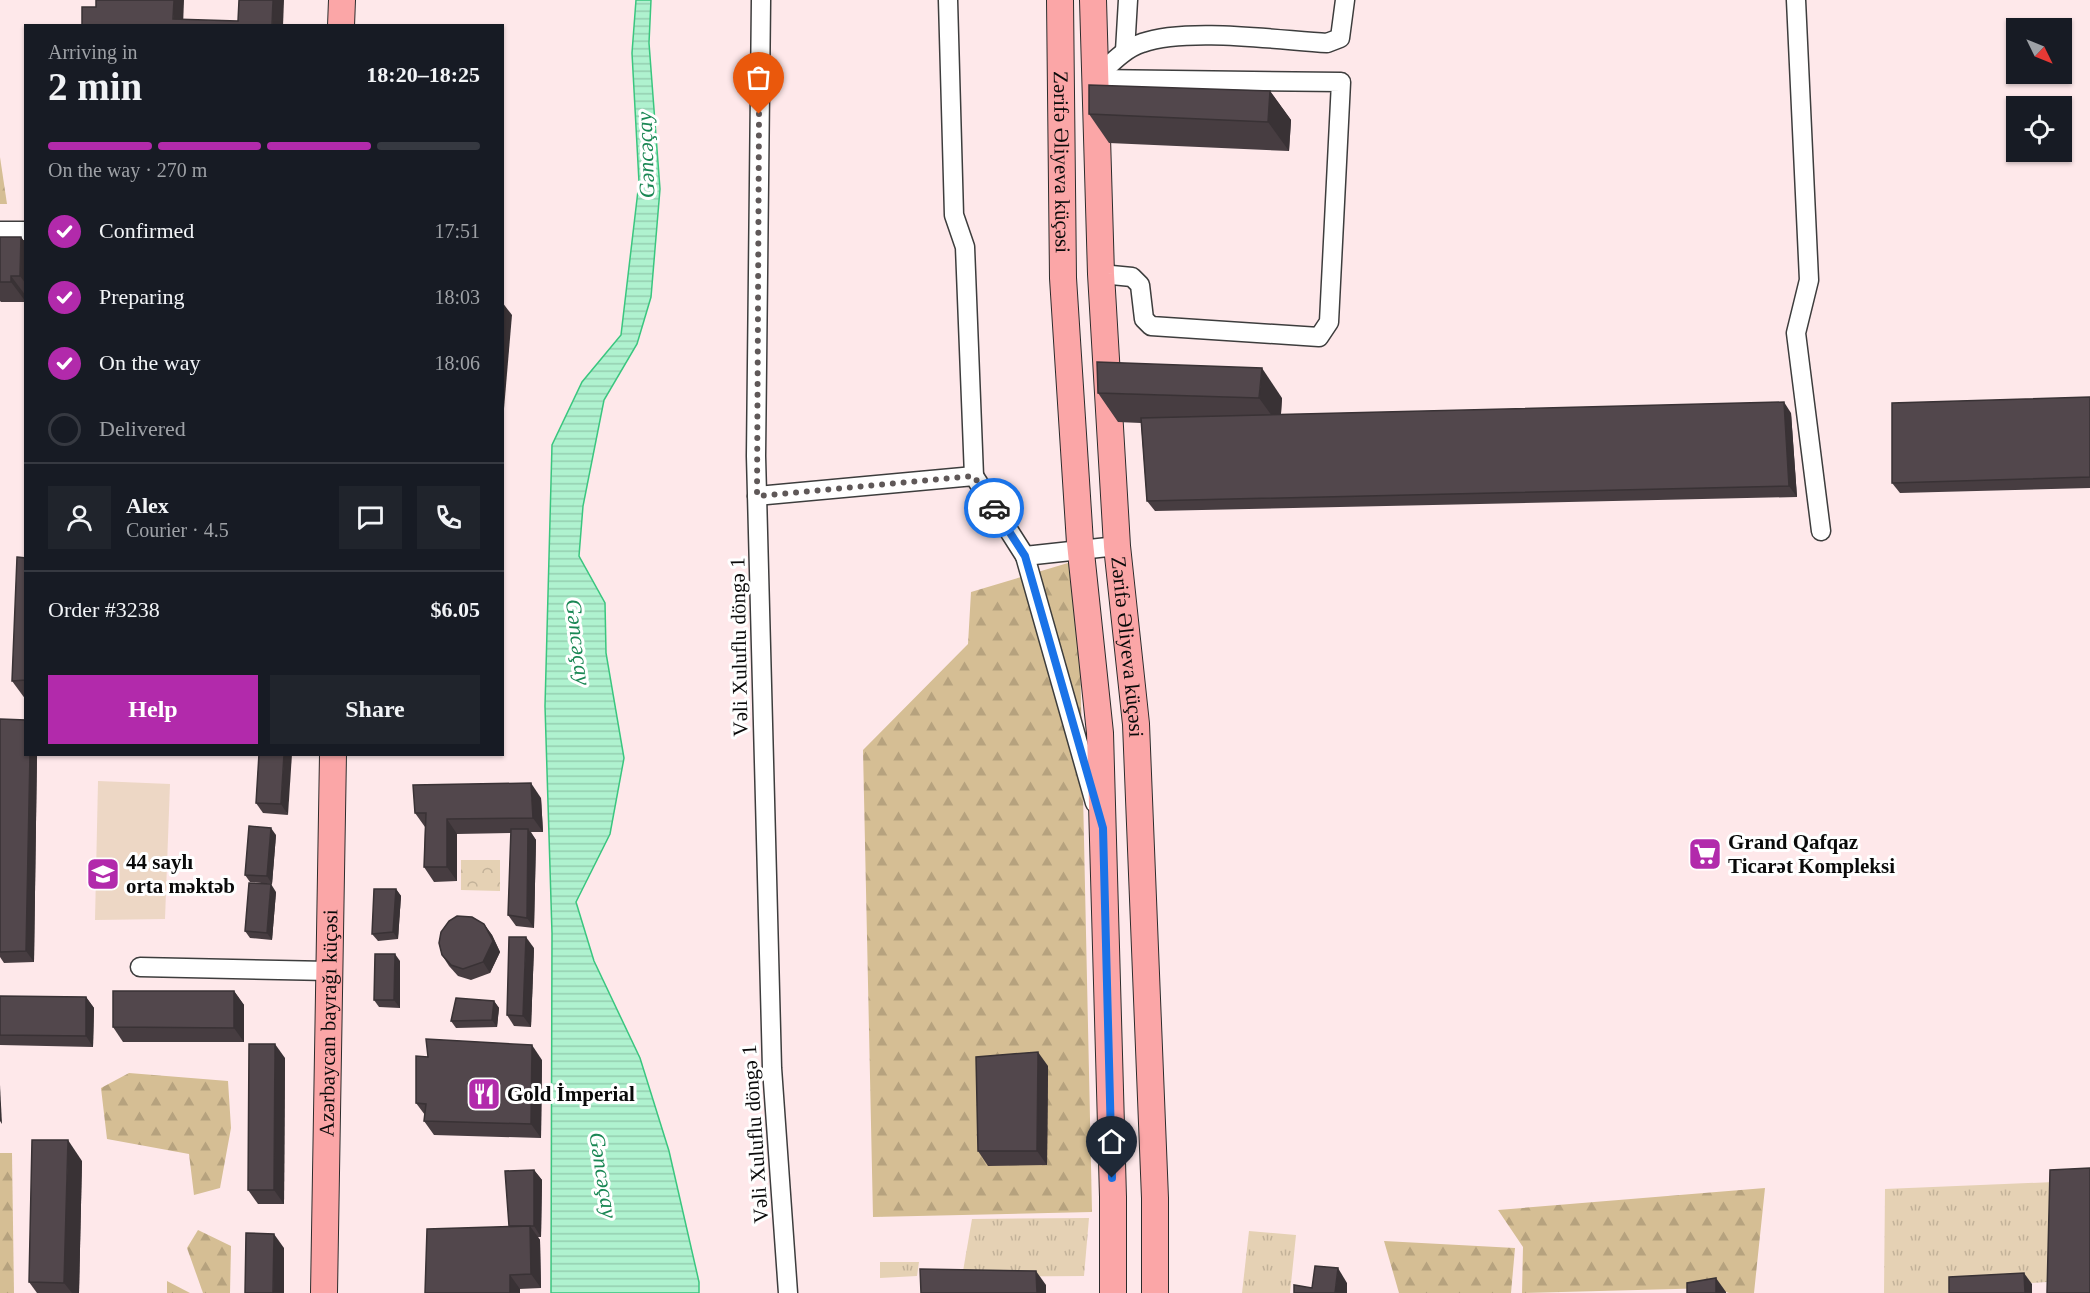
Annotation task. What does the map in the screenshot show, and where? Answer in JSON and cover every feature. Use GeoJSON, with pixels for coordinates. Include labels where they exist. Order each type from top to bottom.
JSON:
{"type":"FeatureCollection","features":[{"type":"Feature","properties":{"kind":"street"},"geometry":{"type":"LineString","coordinates":[[342,0],[342,24]]}},
{"type":"Feature","properties":{"kind":"street","name":"Vəli Xuluflu döngə 1"},"geometry":{"type":"LineString","coordinates":[[761,0],[757,496],[772,1068],[788,1293]]}},
{"type":"Feature","properties":{"kind":"street"},"geometry":{"type":"LineString","coordinates":[[948,0],[954,215],[965,247],[974,476],[1025,556],[1103,828]]}},
{"type":"Feature","properties":{"kind":"street","name":"Zərifə Əliyeva küçəsi"},"geometry":{"type":"LineString","coordinates":[[1060,0],[1063,278],[1081,551],[1100,733],[1113,1293]]}},
{"type":"Feature","properties":{"kind":"street","name":"Zərifə Əliyeva küçəsi"},"geometry":{"type":"LineString","coordinates":[[1093,0],[1101,274],[1117,546],[1136,724],[1155,1198],[1155,1293]]}},
{"type":"Feature","properties":{"kind":"street"},"geometry":{"type":"LineString","coordinates":[[1125,51],[1128,0]]}},
{"type":"Feature","properties":{"kind":"street"},"geometry":{"type":"LineString","coordinates":[[1094,80],[1125,51],[1141,43],[1176,35],[1327,43],[1340,38],[1344,0]]}},
{"type":"Feature","properties":{"kind":"street"},"geometry":{"type":"LineString","coordinates":[[1796,0],[1809,280],[1796,333],[1821,531]]}},
{"type":"Feature","properties":{"kind":"street"},"geometry":{"type":"LineString","coordinates":[[1094,80],[1341,82],[1329,322],[1319,337],[1151,326],[1144,319],[1140,285],[1132,277],[1101,274]]}},
{"type":"Feature","properties":{"kind":"street"},"geometry":{"type":"LineString","coordinates":[[0,231],[24,231]]}},
{"type":"Feature","properties":{"kind":"street"},"geometry":{"type":"LineString","coordinates":[[757,496],[974,476]]}},
{"type":"Feature","properties":{"kind":"street"},"geometry":{"type":"LineString","coordinates":[[1025,556],[1117,546]]}},
{"type":"Feature","properties":{"kind":"street","name":"Azərbaycan bayrağı küçəsi"},"geometry":{"type":"LineString","coordinates":[[324,1293],[333,756]]}},
{"type":"Feature","properties":{"kind":"street"},"geometry":{"type":"LineString","coordinates":[[140,967],[329,971]]}},
{"type":"Feature","properties":{"kind":"green space"},"geometry":{"type":"Polygon","coordinates":[[[0,157],[7,204],[0,204],[0,157]]]}},
{"type":"Feature","properties":{"kind":"green space"},"geometry":{"type":"Polygon","coordinates":[[[1078,560],[1092,1212],[873,1217],[863,750],[968,644],[971,592],[1078,560]]]}},
{"type":"Feature","properties":{"kind":"green space"},"geometry":{"type":"Polygon","coordinates":[[[461,860],[500,860],[500,891],[461,890],[461,860]]]}},
{"type":"Feature","properties":{"kind":"green space"},"geometry":{"type":"Polygon","coordinates":[[[129,1073],[228,1081],[231,1128],[220,1188],[194,1195],[189,1154],[107,1139],[101,1088],[129,1073]]]}},
{"type":"Feature","properties":{"kind":"green space"},"geometry":{"type":"Polygon","coordinates":[[[0,1153],[12,1153],[14,1293],[0,1293],[0,1153]]]}},
{"type":"Feature","properties":{"kind":"green space"},"geometry":{"type":"Polygon","coordinates":[[[2054,1182],[2047,1282],[1949,1288],[1948,1293],[1884,1293],[1885,1189],[2054,1182]]]}},
{"type":"Feature","properties":{"kind":"green space"},"geometry":{"type":"Polygon","coordinates":[[[1765,1188],[1754,1293],[1729,1293],[1713,1288],[1522,1293],[1523,1247],[1498,1210],[1765,1188]]]}},
{"type":"Feature","properties":{"kind":"green space"},"geometry":{"type":"Polygon","coordinates":[[[1089,1218],[1084,1276],[962,1277],[972,1219],[1089,1218]]]}},
{"type":"Feature","properties":{"kind":"green space"},"geometry":{"type":"Polygon","coordinates":[[[198,1230],[231,1246],[230,1293],[203,1293],[187,1248],[198,1230]]]}},
{"type":"Feature","properties":{"kind":"green space"},"geometry":{"type":"Polygon","coordinates":[[[1249,1231],[1296,1235],[1290,1293],[1242,1293],[1249,1231]]]}},
{"type":"Feature","properties":{"kind":"green space"},"geometry":{"type":"Polygon","coordinates":[[[1384,1241],[1515,1248],[1511,1293],[1399,1293],[1384,1241]]]}},
{"type":"Feature","properties":{"kind":"green space"},"geometry":{"type":"Polygon","coordinates":[[[880,1262],[919,1262],[917,1276],[880,1278],[880,1262]]]}},
{"type":"Feature","properties":{"kind":"green space"},"geometry":{"type":"Polygon","coordinates":[[[167,1281],[190,1293],[167,1293],[167,1281]]]}},
{"type":"Feature","properties":{"kind":"shaded area"},"geometry":{"type":"Polygon","coordinates":[[[98,781],[170,784],[165,919],[95,920],[98,781]]]}},
{"type":"Feature","properties":{"kind":"water","name":"Gəncəçay"},"geometry":{"type":"Polygon","coordinates":[[[636,0],[651,0],[649,43],[660,189],[651,297],[637,344],[604,400],[583,506],[579,556],[605,603],[606,653],[624,758],[610,834],[576,902],[594,961],[640,1058],[669,1151],[699,1282],[699,1293],[551,1293],[552,933],[545,706],[552,445],[582,382],[621,335],[639,182],[632,53],[636,0]]]}},
{"type":"Feature","properties":{"kind":"building"},"geometry":{"type":"Polygon","coordinates":[[[96,0],[174,0],[173,19],[238,21],[239,0],[273,0],[272,24],[82,24],[82,7],[96,7],[96,0]]]}},
{"type":"Feature","properties":{"kind":"building"},"geometry":{"type":"Polygon","coordinates":[[[1089,85],[1270,91],[1268,122],[1089,114],[1089,85]]]}},
{"type":"Feature","properties":{"kind":"building"},"geometry":{"type":"Polygon","coordinates":[[[0,237],[21,237],[20,276],[11,276],[11,282],[0,282],[0,237]]]}},
{"type":"Feature","properties":{"kind":"building"},"geometry":{"type":"Polygon","coordinates":[[[1097,362],[1262,368],[1259,398],[1098,393],[1097,362]]]}},
{"type":"Feature","properties":{"kind":"building"},"geometry":{"type":"Polygon","coordinates":[[[2090,397],[2090,477],[1892,483],[1892,403],[2090,397]]]}},
{"type":"Feature","properties":{"kind":"building"},"geometry":{"type":"Polygon","coordinates":[[[1784,402],[1789,486],[1147,501],[1141,418],[1784,402]]]}},
{"type":"Feature","properties":{"kind":"building"},"geometry":{"type":"Polygon","coordinates":[[[17,557],[24,558],[24,680],[12,681],[17,557]]]}},
{"type":"Feature","properties":{"kind":"building"},"geometry":{"type":"Polygon","coordinates":[[[0,719],[24,720],[24,756],[30,756],[26,951],[0,952],[0,719]]]}},
{"type":"Feature","properties":{"kind":"building"},"geometry":{"type":"Polygon","coordinates":[[[259,756],[284,756],[281,804],[256,803],[259,756]]]}},
{"type":"Feature","properties":{"kind":"building"},"geometry":{"type":"Polygon","coordinates":[[[531,783],[533,818],[447,819],[447,867],[424,867],[426,813],[415,813],[413,785],[531,783]]]}},
{"type":"Feature","properties":{"kind":"building"},"geometry":{"type":"Polygon","coordinates":[[[249,826],[271,828],[267,876],[245,875],[249,826]]]}},
{"type":"Feature","properties":{"kind":"building"},"geometry":{"type":"Polygon","coordinates":[[[511,829],[528,829],[527,918],[508,915],[511,829]]]}},
{"type":"Feature","properties":{"kind":"building"},"geometry":{"type":"Polygon","coordinates":[[[249,883],[271,884],[267,933],[245,931],[249,883]]]}},
{"type":"Feature","properties":{"kind":"building"},"geometry":{"type":"Polygon","coordinates":[[[374,889],[396,889],[393,932],[372,934],[374,889]]]}},
{"type":"Feature","properties":{"kind":"building"},"geometry":{"type":"Polygon","coordinates":[[[457,916],[472,917],[484,924],[493,941],[483,962],[463,969],[451,965],[442,955],[439,943],[441,932],[449,921],[457,916]]]}},
{"type":"Feature","properties":{"kind":"building"},"geometry":{"type":"Polygon","coordinates":[[[509,937],[526,937],[523,1016],[507,1015],[509,937]]]}},
{"type":"Feature","properties":{"kind":"building"},"geometry":{"type":"Polygon","coordinates":[[[375,954],[395,954],[394,1000],[374,1000],[375,954]]]}},
{"type":"Feature","properties":{"kind":"building"},"geometry":{"type":"Polygon","coordinates":[[[113,991],[234,991],[234,1028],[113,1027],[113,991]]]}},
{"type":"Feature","properties":{"kind":"building"},"geometry":{"type":"Polygon","coordinates":[[[0,996],[86,997],[86,1036],[0,1035],[0,996]]]}},
{"type":"Feature","properties":{"kind":"building"},"geometry":{"type":"Polygon","coordinates":[[[456,998],[494,1001],[492,1020],[451,1021],[456,998]]]}},
{"type":"Feature","properties":{"kind":"building","name":"Gold İmperial"},"geometry":{"type":"Polygon","coordinates":[[[426,1039],[532,1045],[531,1124],[424,1121],[426,1104],[416,1103],[416,1056],[428,1057],[426,1039]]]}},
{"type":"Feature","properties":{"kind":"building"},"geometry":{"type":"Polygon","coordinates":[[[249,1044],[275,1044],[274,1190],[248,1190],[249,1044]]]}},
{"type":"Feature","properties":{"kind":"building"},"geometry":{"type":"Polygon","coordinates":[[[1038,1052],[1037,1151],[978,1151],[976,1057],[1038,1052]]]}},
{"type":"Feature","properties":{"kind":"building"},"geometry":{"type":"Polygon","coordinates":[[[32,1140],[68,1140],[64,1283],[29,1282],[32,1140]]]}},
{"type":"Feature","properties":{"kind":"building"},"geometry":{"type":"Polygon","coordinates":[[[2090,1168],[2090,1293],[2047,1293],[2050,1170],[2090,1168]]]}},
{"type":"Feature","properties":{"kind":"building"},"geometry":{"type":"Polygon","coordinates":[[[534,1170],[534,1226],[509,1226],[505,1171],[534,1170]]]}},
{"type":"Feature","properties":{"kind":"building"},"geometry":{"type":"Polygon","coordinates":[[[530,1226],[531,1274],[510,1275],[510,1293],[425,1293],[427,1229],[530,1226]]]}},
{"type":"Feature","properties":{"kind":"building"},"geometry":{"type":"Polygon","coordinates":[[[246,1233],[274,1234],[273,1293],[245,1293],[246,1233]]]}},
{"type":"Feature","properties":{"kind":"building"},"geometry":{"type":"Polygon","coordinates":[[[1315,1266],[1338,1268],[1335,1293],[1294,1293],[1294,1285],[1312,1288],[1315,1266]]]}},
{"type":"Feature","properties":{"kind":"building"},"geometry":{"type":"Polygon","coordinates":[[[920,1269],[1036,1271],[1037,1293],[921,1293],[920,1269]]]}},
{"type":"Feature","properties":{"kind":"building"},"geometry":{"type":"Polygon","coordinates":[[[2024,1273],[2025,1293],[1949,1293],[1949,1277],[2024,1273]]]}},
{"type":"Feature","properties":{"kind":"building"},"geometry":{"type":"Polygon","coordinates":[[[1716,1278],[1716,1293],[1687,1293],[1687,1283],[1716,1278]]]}},
{"type":"Feature","properties":{"kind":"way so far"},"geometry":{"type":"LineString","coordinates":[[759,114],[757,496],[974,476],[994,508]]}},
{"type":"Feature","properties":{"kind":"place","name":"Grand Qafqaz Ticarət Kompleksi"},"geometry":{"type":"Point","coordinates":[1705,854]}},
{"type":"Feature","properties":{"kind":"place","name":"44 saylı orta məktəb"},"geometry":{"type":"Point","coordinates":[103,874]}},
{"type":"Feature","properties":{"kind":"place","name":"Gold İmperial"},"geometry":{"type":"Point","coordinates":[484,1094]}},
{"type":"Feature","properties":{"kind":"route"},"geometry":{"type":"LineString","coordinates":[[994,508],[1018,549],[1025,556],[1103,828],[1112,1178]]}}]}
